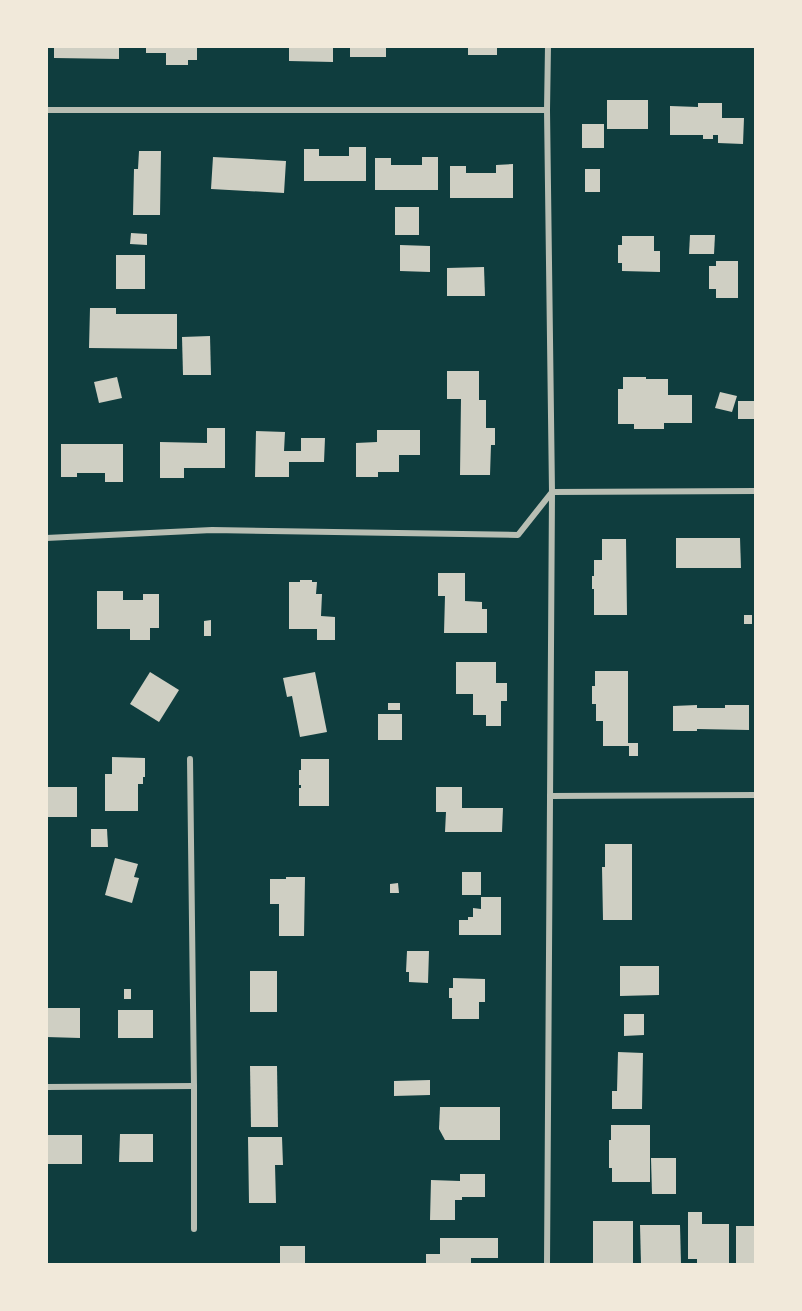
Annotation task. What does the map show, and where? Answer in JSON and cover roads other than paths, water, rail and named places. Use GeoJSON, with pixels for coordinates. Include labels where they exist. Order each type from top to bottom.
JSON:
{"type":"FeatureCollection","features":[{"type":"Feature","properties":{"kind":"street"},"geometry":{"type":"LineString","coordinates":[[546,1264],[552,492],[548,46]]}},
{"type":"Feature","properties":{"kind":"street"},"geometry":{"type":"LineString","coordinates":[[46,110],[547,110]]}},
{"type":"Feature","properties":{"kind":"street"},"geometry":{"type":"LineString","coordinates":[[552,492],[756,491]]}},
{"type":"Feature","properties":{"kind":"street"},"geometry":{"type":"LineString","coordinates":[[46,538],[212,530],[518,535],[552,492]]}},
{"type":"Feature","properties":{"kind":"street"},"geometry":{"type":"LineString","coordinates":[[190,759],[194,1230]]}},
{"type":"Feature","properties":{"kind":"street"},"geometry":{"type":"LineString","coordinates":[[550,795],[756,795]]}},
{"type":"Feature","properties":{"kind":"street"},"geometry":{"type":"LineString","coordinates":[[46,1087],[194,1086]]}}]}
